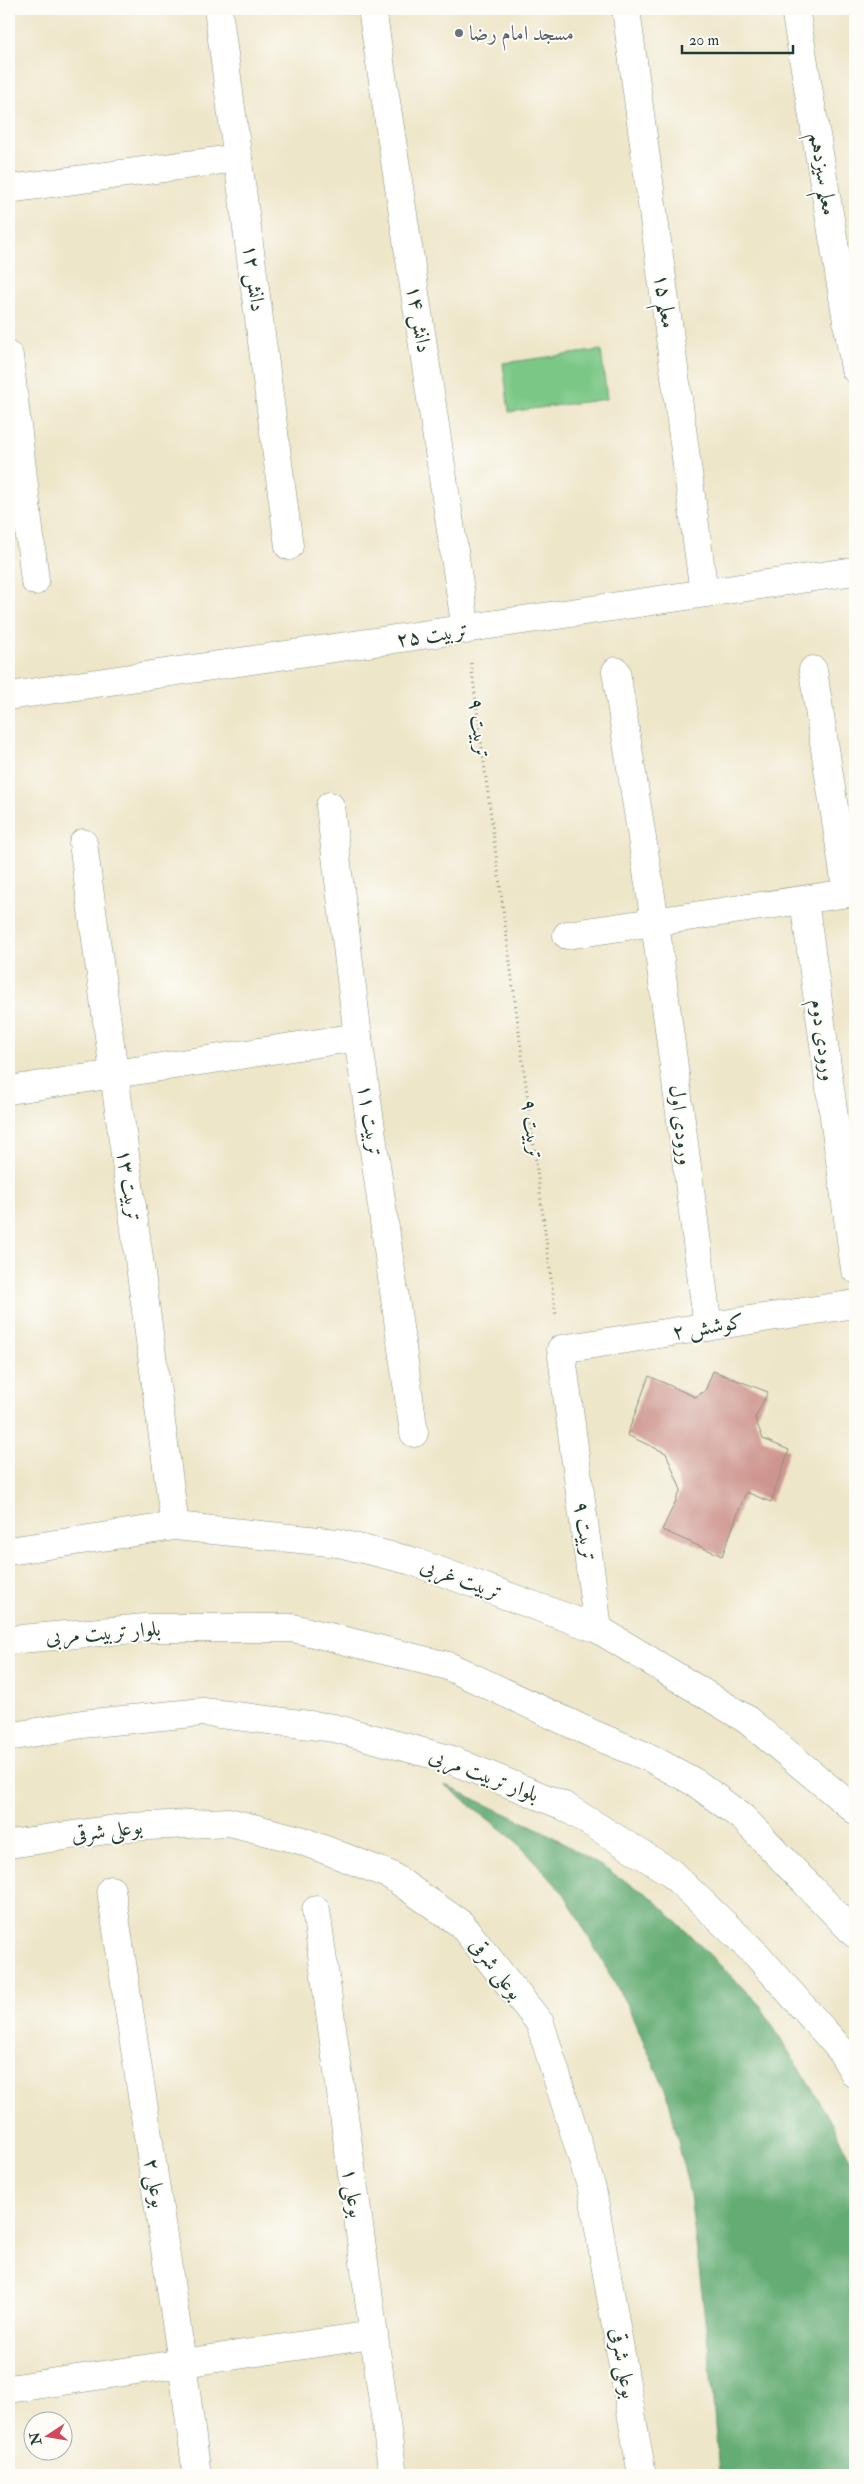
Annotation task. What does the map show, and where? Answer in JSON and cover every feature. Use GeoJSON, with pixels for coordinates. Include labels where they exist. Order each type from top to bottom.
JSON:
{"type":"FeatureCollection","features":[{"type":"Feature","properties":{"kind":"street","name":"دانش ۱۲"},"geometry":{"type":"LineString","coordinates":[[218,9],[289,546]]}},
{"type":"Feature","properties":{"kind":"street","name":"دانش ۱۴"},"geometry":{"type":"LineString","coordinates":[[372,9],[466,630]]}},
{"type":"Feature","properties":{"kind":"street","name":"معلم ۱۵"},"geometry":{"type":"LineString","coordinates":[[626,9],[704,593]]}},
{"type":"Feature","properties":{"kind":"street","name":"معلم سیزدهم"},"geometry":{"type":"LineString","coordinates":[[795,9],[855,369]]}},
{"type":"Feature","properties":{"kind":"street"},"geometry":{"type":"LineString","coordinates":[[9,189],[238,158]]}},
{"type":"Feature","properties":{"kind":"street"},"geometry":{"type":"LineString","coordinates":[[9,356],[35,581]]}},
{"type":"Feature","properties":{"kind":"street","name":"تربیت ۲۵"},"geometry":{"type":"LineString","coordinates":[[9,696],[466,630],[855,571]]}},
{"type":"Feature","properties":{"kind":"street"},"geometry":{"type":"LineString","coordinates":[[567,935],[851,893],[813,670]]}},
{"type":"Feature","properties":{"kind":"street","name":"ورودی اول"},"geometry":{"type":"LineString","coordinates":[[616,671],[655,922],[708,1327]]}},
{"type":"Feature","properties":{"kind":"street","name":"تربیت ۱۱"},"geometry":{"type":"LineString","coordinates":[[330,806],[358,1037],[414,1434]]}},
{"type":"Feature","properties":{"kind":"street","name":"تربیت ۱۳"},"geometry":{"type":"LineString","coordinates":[[84,843],[174,1526]]}},
{"type":"Feature","properties":{"kind":"street","name":"ورودی دوم"},"geometry":{"type":"LineString","coordinates":[[804,900],[855,1268]]}},
{"type":"Feature","properties":{"kind":"street"},"geometry":{"type":"LineString","coordinates":[[9,1090],[358,1037]]}},
{"type":"Feature","properties":{"kind":"street","name":"کوشش ۲"},"geometry":{"type":"LineString","coordinates":[[561,1349],[855,1304]]}},
{"type":"Feature","properties":{"kind":"street","name":"تربیت ۹"},"geometry":{"type":"LineString","coordinates":[[561,1349],[598,1629]]}},
{"type":"Feature","properties":{"kind":"street","name":"تربیت غربی"},"geometry":{"type":"LineString","coordinates":[[9,1551],[174,1526],[338,1543],[412,1562],[598,1629],[746,1719],[855,1810]]}},
{"type":"Feature","properties":{"kind":"street","name":"بلوار تربیت مربی"},"geometry":{"type":"LineString","coordinates":[[9,1640],[145,1628],[293,1628],[448,1666],[595,1735],[650,1758],[696,1783],[743,1818],[855,1934]]}},
{"type":"Feature","properties":{"kind":"street","name":"بلوار تربیت مربی"},"geometry":{"type":"LineString","coordinates":[[9,1737],[82,1724],[203,1712],[334,1728],[449,1759],[564,1806],[670,1872],[757,1955],[840,2049],[855,2074]]}},
{"type":"Feature","properties":{"kind":"street","name":"بوعلی شرقی"},"geometry":{"type":"LineString","coordinates":[[9,1844],[129,1827],[229,1822],[300,1840],[390,1875],[460,1924],[540,2024],[592,2189],[642,2475]]}},
{"type":"Feature","properties":{"kind":"street","name":"بوعلی ۲"},"geometry":{"type":"LineString","coordinates":[[112,1890],[197,2475]]}},
{"type":"Feature","properties":{"kind":"street","name":"بوعلی ۱"},"geometry":{"type":"LineString","coordinates":[[316,1910],[372,2335],[393,2475]]}},
{"type":"Feature","properties":{"kind":"street"},"geometry":{"type":"LineString","coordinates":[[9,2389],[372,2335]]}},
{"type":"Feature","properties":{"kind":"path","name":"تربیت ۹"},"geometry":{"type":"LineString","coordinates":[[466,630],[561,1349]]}},
{"type":"Feature","properties":{"kind":"green space"},"geometry":{"type":"Polygon","coordinates":[[[601,350],[607,399],[509,412],[503,363],[601,350]]]}},
{"type":"Feature","properties":{"kind":"green space"},"geometry":{"type":"Polygon","coordinates":[[[445,1785],[547,1833],[653,1898],[760,2005],[818,2099],[855,2168],[855,2475],[719,2475],[709,2352],[690,2195],[668,2096],[628,2007],[565,1895],[517,1842],[445,1785]]]}},
{"type":"Feature","properties":{"kind":"building"},"geometry":{"type":"Polygon","coordinates":[[[713,1371],[768,1392],[755,1418],[763,1439],[789,1450],[771,1502],[746,1492],[722,1556],[662,1530],[681,1490],[666,1453],[627,1435],[649,1376],[695,1397],[705,1391],[713,1371]]]}},
{"type":"Feature","properties":{"kind":"place","name":"مسجد امام رضا"},"geometry":{"type":"Point","coordinates":[459,33]}}]}
